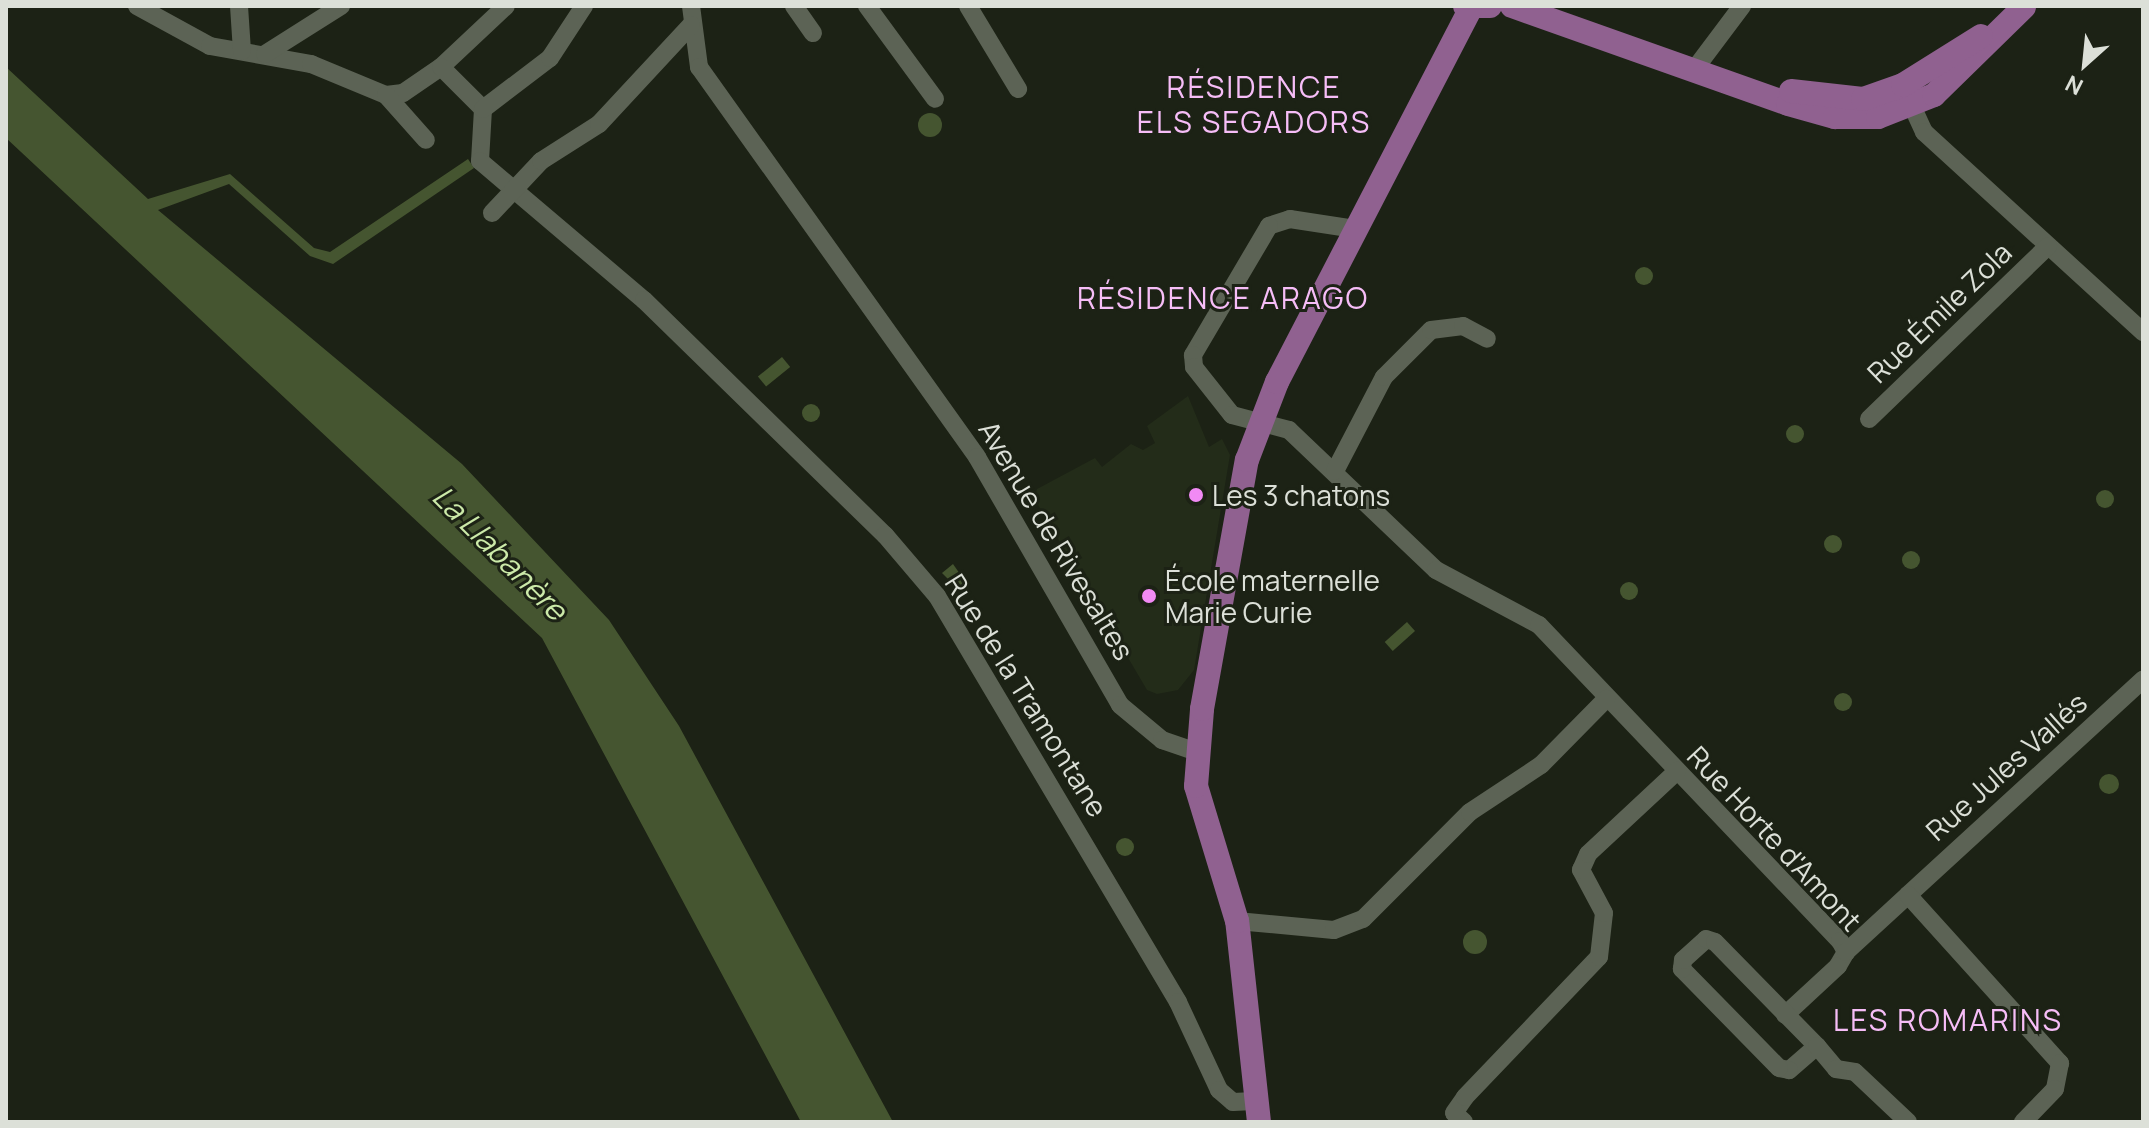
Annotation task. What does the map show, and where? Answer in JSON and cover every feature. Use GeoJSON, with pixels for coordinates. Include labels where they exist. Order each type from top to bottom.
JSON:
{"type":"FeatureCollection","features":[{"type":"Feature","properties":{"kind":"main road"},"geometry":{"type":"LineString","coordinates":[[1512,6],[1697,66],[1835,117],[1878,117],[1907,96],[1971,67],[2025,7]]}},
{"type":"Feature","properties":{"kind":"main road"},"geometry":{"type":"LineString","coordinates":[[1257,1112],[1237,921],[1202,824],[1197,752],[1258,422],[1355,229],[1475,7]]}},
{"type":"Feature","properties":{"kind":"street"},"geometry":{"type":"LineString","coordinates":[[137,6],[210,46],[265,54],[386,95],[403,93],[441,67],[502,7]]}},
{"type":"Feature","properties":{"kind":"street"},"geometry":{"type":"LineString","coordinates":[[239,6],[242,51]]}},
{"type":"Feature","properties":{"kind":"street"},"geometry":{"type":"LineString","coordinates":[[265,54],[341,6]]}},
{"type":"Feature","properties":{"kind":"street"},"geometry":{"type":"LineString","coordinates":[[441,67],[483,109],[550,58],[584,6]]}},
{"type":"Feature","properties":{"kind":"street"},"geometry":{"type":"LineString","coordinates":[[794,6],[813,33]]}},
{"type":"Feature","properties":{"kind":"street"},"geometry":{"type":"LineString","coordinates":[[867,6],[935,99]]}},
{"type":"Feature","properties":{"kind":"street"},"geometry":{"type":"LineString","coordinates":[[968,6],[1018,89]]}},
{"type":"Feature","properties":{"kind":"street"},"geometry":{"type":"LineString","coordinates":[[1697,66],[1742,6]]}},
{"type":"Feature","properties":{"kind":"street"},"geometry":{"type":"LineString","coordinates":[[492,213],[541,161],[599,124],[691,15]]}},
{"type":"Feature","properties":{"kind":"street","name":"Avenue de Rivesaltes"},"geometry":{"type":"LineString","coordinates":[[691,15],[699,67],[977,457],[1120,705],[1162,740],[1197,752]]}},
{"type":"Feature","properties":{"kind":"street"},"geometry":{"type":"LineString","coordinates":[[386,95],[426,140]]}},
{"type":"Feature","properties":{"kind":"street"},"geometry":{"type":"LineString","coordinates":[[1907,96],[1924,132],[2143,332]]}},
{"type":"Feature","properties":{"kind":"street","name":"Rue de la Tramontane"},"geometry":{"type":"LineString","coordinates":[[483,109],[480,161],[644,300],[885,535],[937,596],[1178,1002],[1219,1090],[1233,1102],[1257,1112]]}},
{"type":"Feature","properties":{"kind":"street","name":"Rue Horte d'Amont"},"geometry":{"type":"LineString","coordinates":[[1355,229],[1290,219],[1269,226],[1193,355],[1194,367],[1232,415],[1289,430],[1436,570],[1539,625],[1846,952],[1785,1015]]}},
{"type":"Feature","properties":{"kind":"street","name":"Rue Émile Zola"},"geometry":{"type":"LineString","coordinates":[[1869,419],[2048,246]]}},
{"type":"Feature","properties":{"kind":"street"},"geometry":{"type":"LineString","coordinates":[[1335,471],[1384,377],[1431,330],[1463,326],[1487,339]]}},
{"type":"Feature","properties":{"kind":"street","name":"Rue Jules Vallés"},"geometry":{"type":"LineString","coordinates":[[1846,952],[2143,680]]}},
{"type":"Feature","properties":{"kind":"street"},"geometry":{"type":"LineString","coordinates":[[1237,921],[1334,930],[1363,919],[1470,812],[1541,765],[1606,699]]}},
{"type":"Feature","properties":{"kind":"street"},"geometry":{"type":"LineString","coordinates":[[1464,1122],[1454,1113],[1465,1097],[1599,957],[1604,913],[1581,870],[1588,854],[1677,771]]}},
{"type":"Feature","properties":{"kind":"street"},"geometry":{"type":"LineString","coordinates":[[1908,895],[2060,1063],[2059,1083],[2023,1122]]}},
{"type":"Feature","properties":{"kind":"street"},"geometry":{"type":"LineString","coordinates":[[1817,1046],[1789,1070],[1779,1068],[1682,969],[1683,960],[1706,939],[1715,942],[1817,1046],[1908,1122]]}},
{"type":"Feature","properties":{"kind":"shaded area","name":"École maternelle Marie Curie"},"geometry":{"type":"Polygon","coordinates":[[[1188,396],[1209,447],[1222,439],[1230,455],[1194,670],[1178,690],[1157,694],[1147,690],[1034,498],[1037,489],[1095,458],[1102,467],[1131,444],[1143,450],[1155,443],[1147,426],[1188,396]]]}},
{"type":"Feature","properties":{"kind":"water","name":"La Llabanère"},"geometry":{"type":"Polygon","coordinates":[[[6,67],[148,199],[230,174],[314,248],[330,252],[468,159],[474,168],[333,264],[310,256],[229,184],[158,210],[462,464],[609,620],[679,726],[893,1122],[801,1122],[542,638],[6,138],[6,67]]]}},
{"type":"Feature","properties":{"kind":"water"},"geometry":{"type":"Polygon","coordinates":[[[930,113],[939,116],[942,125],[939,134],[930,137],[921,134],[918,125],[921,116],[930,113]]]}},
{"type":"Feature","properties":{"kind":"water"},"geometry":{"type":"Polygon","coordinates":[[[1640,267],[1648,267],[1653,276],[1651,283],[1640,285],[1635,280],[1635,272],[1640,267]]]}},
{"type":"Feature","properties":{"kind":"water"},"geometry":{"type":"Polygon","coordinates":[[[782,357],[790,367],[766,387],[758,377],[782,357]]]}},
{"type":"Feature","properties":{"kind":"water"},"geometry":{"type":"Polygon","coordinates":[[[807,404],[815,404],[820,413],[818,420],[807,422],[802,417],[802,409],[807,404]]]}},
{"type":"Feature","properties":{"kind":"water"},"geometry":{"type":"Polygon","coordinates":[[[1795,425],[1804,434],[1795,443],[1786,434],[1795,425]]]}},
{"type":"Feature","properties":{"kind":"water"},"geometry":{"type":"Polygon","coordinates":[[[2101,490],[2109,490],[2114,499],[2112,506],[2101,508],[2096,503],[2096,495],[2101,490]]]}},
{"type":"Feature","properties":{"kind":"water"},"geometry":{"type":"Polygon","coordinates":[[[1833,535],[1842,544],[1833,553],[1824,544],[1833,535]]]}},
{"type":"Feature","properties":{"kind":"water"},"geometry":{"type":"Polygon","coordinates":[[[1907,551],[1915,551],[1920,560],[1918,567],[1907,569],[1902,564],[1902,556],[1907,551]]]}},
{"type":"Feature","properties":{"kind":"water"},"geometry":{"type":"Polygon","coordinates":[[[953,564],[969,587],[965,596],[942,573],[953,564]]]}},
{"type":"Feature","properties":{"kind":"water"},"geometry":{"type":"Polygon","coordinates":[[[1629,582],[1638,591],[1629,600],[1620,591],[1629,582]]]}},
{"type":"Feature","properties":{"kind":"water"},"geometry":{"type":"Polygon","coordinates":[[[1407,622],[1415,631],[1393,651],[1385,642],[1407,622]]]}},
{"type":"Feature","properties":{"kind":"water"},"geometry":{"type":"Polygon","coordinates":[[[1839,693],[1847,693],[1852,702],[1850,709],[1839,711],[1834,706],[1834,698],[1839,693]]]}},
{"type":"Feature","properties":{"kind":"water"},"geometry":{"type":"Polygon","coordinates":[[[2109,774],[2116,777],[2119,784],[2116,791],[2109,794],[2102,791],[2099,784],[2102,777],[2109,774]]]}},
{"type":"Feature","properties":{"kind":"water"},"geometry":{"type":"Polygon","coordinates":[[[1121,838],[1129,838],[1134,847],[1132,854],[1121,856],[1116,851],[1116,843],[1121,838]]]}},
{"type":"Feature","properties":{"kind":"water"},"geometry":{"type":"Polygon","coordinates":[[[1475,930],[1486,937],[1487,942],[1480,953],[1475,954],[1464,947],[1463,942],[1470,931],[1475,930]]]}},
{"type":"Feature","properties":{"kind":"place","name":"Les 3 chatons"},"geometry":{"type":"Point","coordinates":[1196,495]}},
{"type":"Feature","properties":{"kind":"place","name":"École maternelle Marie Curie"},"geometry":{"type":"Point","coordinates":[1149,596]}},
{"type":"Feature","properties":{"kind":"district","name":"RÉSIDENCE ELS SEGADORS"},"geometry":{"type":"Point","coordinates":[1254,104]}},
{"type":"Feature","properties":{"kind":"district","name":"RÉSIDENCE ARAGO"},"geometry":{"type":"Point","coordinates":[1223,298]}},
{"type":"Feature","properties":{"kind":"district","name":"LES ROMARINS"},"geometry":{"type":"Point","coordinates":[1948,1020]}}]}
